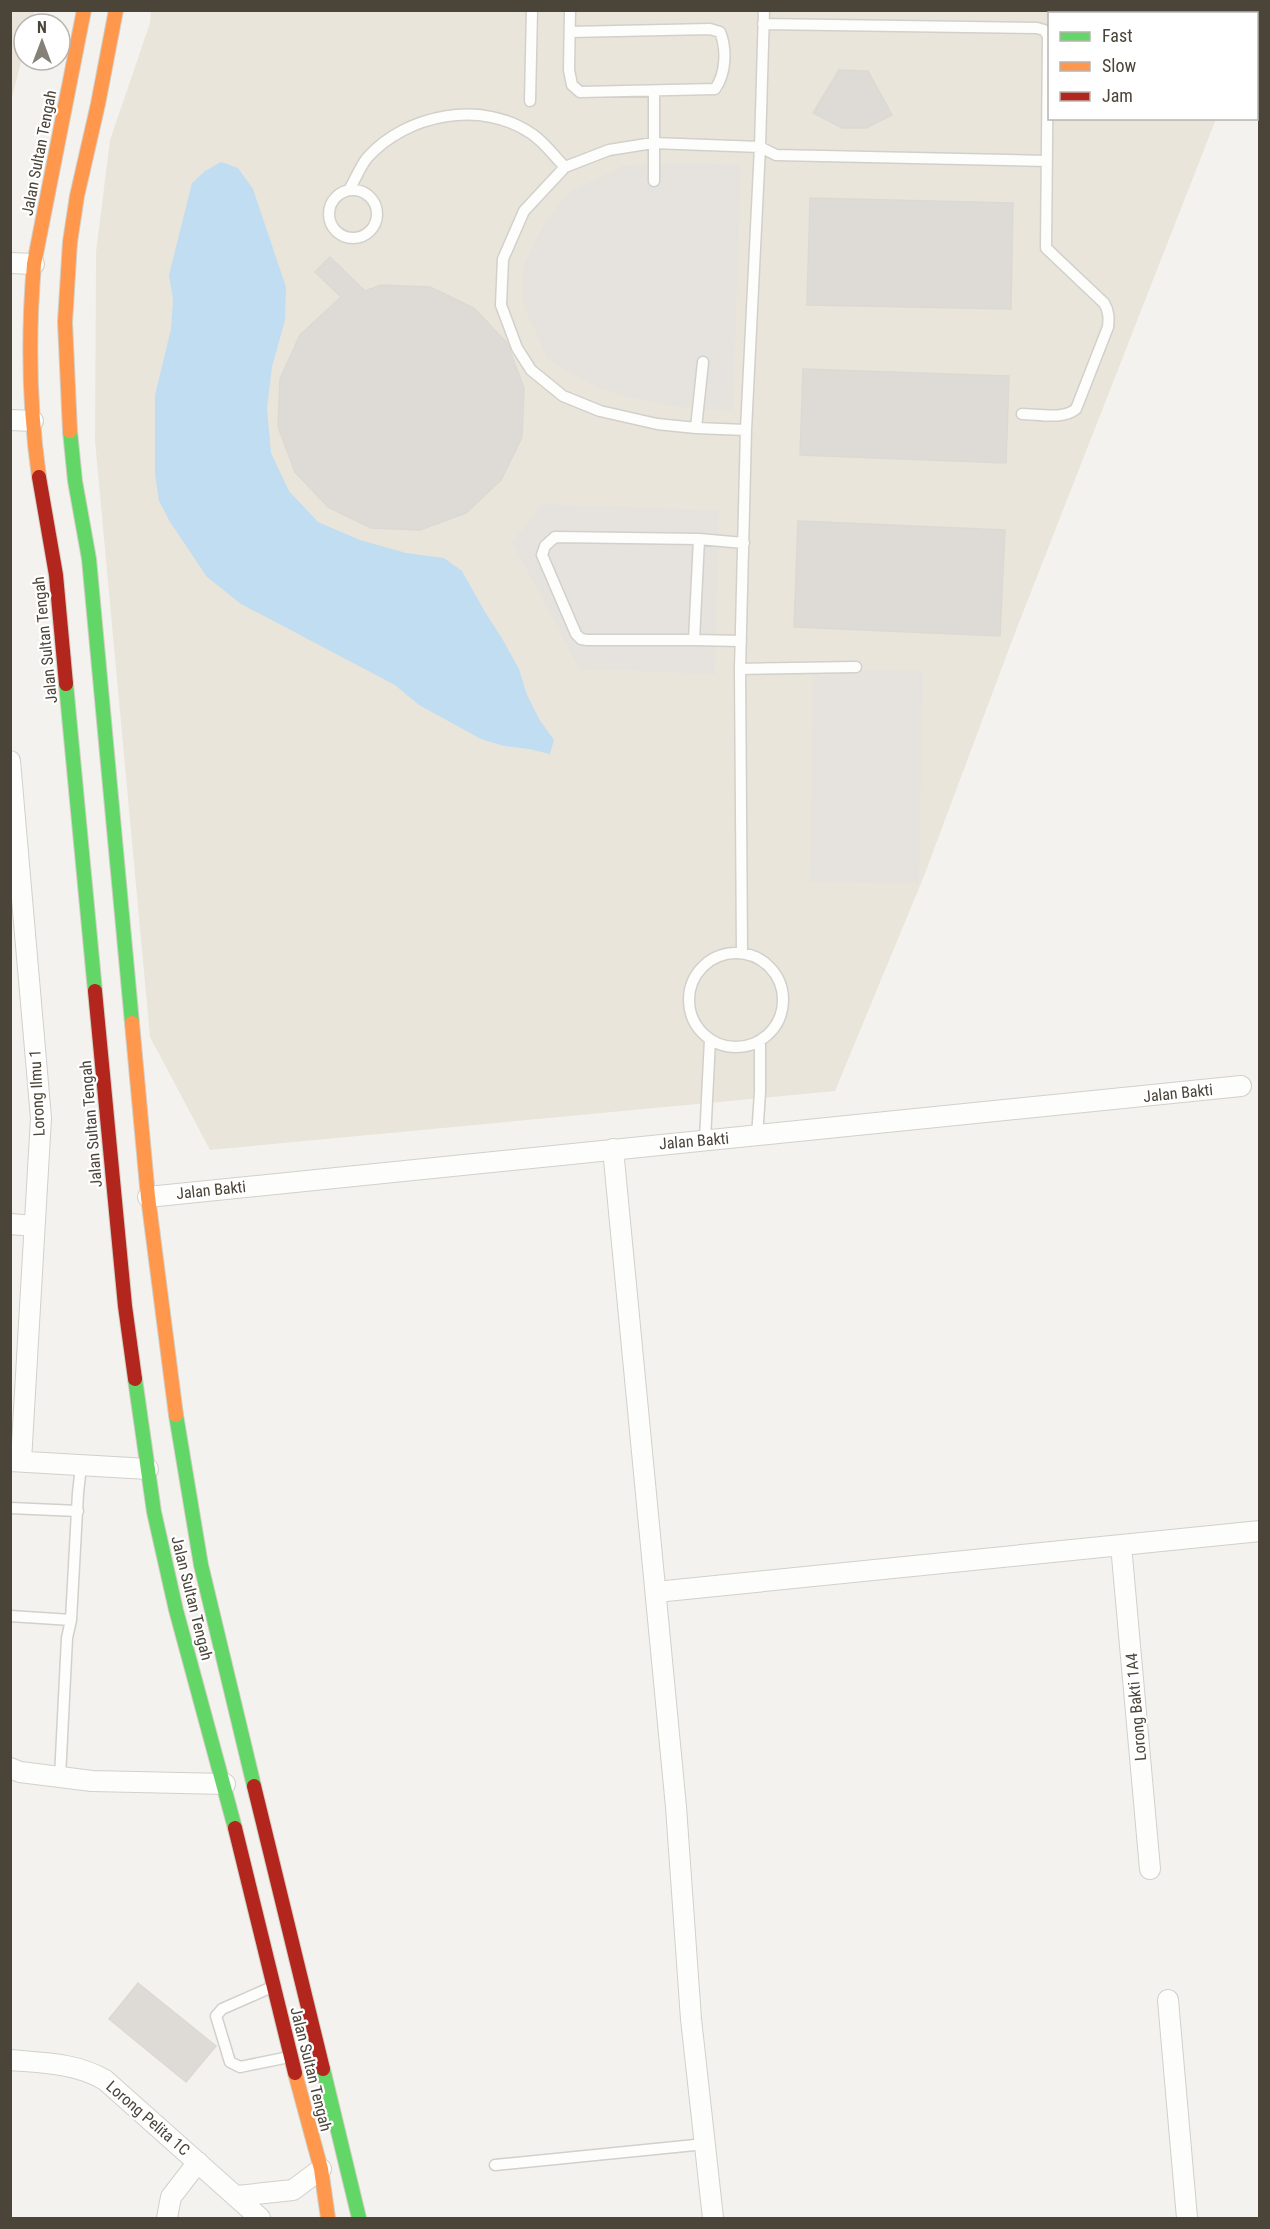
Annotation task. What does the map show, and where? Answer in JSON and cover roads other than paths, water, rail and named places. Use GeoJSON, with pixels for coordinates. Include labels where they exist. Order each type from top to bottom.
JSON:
{"type":"FeatureCollection","features":[{"type":"Feature","properties":{"kind":"main road","name":"Jalan Sultan Tengah"},"geometry":{"type":"LineString","coordinates":[[84,10],[34,264],[30,344],[33,421],[45,524],[56,575],[125,1306],[162,1556],[225,1784],[290,2057],[321,2169],[328,2218]]}},
{"type":"Feature","properties":{"kind":"main road","name":"Jalan Sultan Tengah"},"geometry":{"type":"LineString","coordinates":[[116,10],[70,241],[65,361],[69,439],[76,501],[89,559],[148,1197],[180,1450],[201,1565],[359,2218]]}},
{"type":"Feature","properties":{"kind":"street"},"geometry":{"type":"LineString","coordinates":[[10,263],[34,264]]}},
{"type":"Feature","properties":{"kind":"street"},"geometry":{"type":"LineString","coordinates":[[10,420],[33,421]]}},
{"type":"Feature","properties":{"kind":"street","name":"Lorong Ilmu 1"},"geometry":{"type":"LineString","coordinates":[[10,761],[41,1118],[16,1461]]}},
{"type":"Feature","properties":{"kind":"street","name":"Jalan Bakti"},"geometry":{"type":"LineString","coordinates":[[148,1197],[613,1149],[757,1137],[1241,1086]]}},
{"type":"Feature","properties":{"kind":"street"},"geometry":{"type":"LineString","coordinates":[[613,1149],[676,1807],[691,2019],[713,2218]]}},
{"type":"Feature","properties":{"kind":"street"},"geometry":{"type":"LineString","coordinates":[[10,1224],[34,1226]]}},
{"type":"Feature","properties":{"kind":"street"},"geometry":{"type":"LineString","coordinates":[[16,1461],[81,1467],[148,1469]]}},
{"type":"Feature","properties":{"kind":"street"},"geometry":{"type":"LineString","coordinates":[[656,1592],[1260,1531]]}},
{"type":"Feature","properties":{"kind":"street","name":"Lorong Bakti 1A4"},"geometry":{"type":"LineString","coordinates":[[1121,1545],[1150,1869]]}},
{"type":"Feature","properties":{"kind":"street"},"geometry":{"type":"LineString","coordinates":[[10,1768],[20,1772],[92,1781],[225,1784]]}},
{"type":"Feature","properties":{"kind":"street"},"geometry":{"type":"LineString","coordinates":[[1168,2000],[1187,2218]]}},
{"type":"Feature","properties":{"kind":"street","name":"Lorong Pelita 1C"},"geometry":{"type":"LineString","coordinates":[[10,2060],[71,2065],[90,2071],[105,2080],[260,2218]]}},
{"type":"Feature","properties":{"kind":"street"},"geometry":{"type":"LineString","coordinates":[[167,2218],[171,2198],[198,2162]]}},
{"type":"Feature","properties":{"kind":"street"},"geometry":{"type":"LineString","coordinates":[[237,2196],[294,2190],[321,2169]]}},
{"type":"Feature","properties":{"kind":"lane"},"geometry":{"type":"LineString","coordinates":[[530,101],[532,10]]}},
{"type":"Feature","properties":{"kind":"lane"},"geometry":{"type":"LineString","coordinates":[[570,10],[569,70],[572,85],[580,92],[715,89],[723,79],[724,42],[720,32],[710,29],[570,32]]}},
{"type":"Feature","properties":{"kind":"lane"},"geometry":{"type":"LineString","coordinates":[[742,953],[740,669],[746,430],[760,147],[764,10]]}},
{"type":"Feature","properties":{"kind":"lane"},"geometry":{"type":"LineString","coordinates":[[763,24],[1036,28],[1044,30],[1048,36]]}},
{"type":"Feature","properties":{"kind":"lane"},"geometry":{"type":"LineString","coordinates":[[654,91],[654,181]]}},
{"type":"Feature","properties":{"kind":"lane"},"geometry":{"type":"LineString","coordinates":[[1022,414],[1062,415],[1070,414],[1076,409],[1108,327],[1109,318],[1108,309],[1104,303],[1046,248],[1048,102]]}},
{"type":"Feature","properties":{"kind":"lane"},"geometry":{"type":"LineString","coordinates":[[349,190],[358,190],[367,194],[378,209],[378,219],[374,228],[358,238],[348,238],[333,228],[329,219],[329,209],[340,194],[349,190],[367,159],[388,140],[427,119],[461,114],[495,117],[532,134],[565,166]]}},
{"type":"Feature","properties":{"kind":"lane"},"geometry":{"type":"LineString","coordinates":[[746,430],[657,424],[600,411],[563,396],[531,370],[517,348],[501,306],[503,260],[524,211],[565,166],[609,150],[653,142],[760,147],[776,155],[1047,161]]}},
{"type":"Feature","properties":{"kind":"lane"},"geometry":{"type":"LineString","coordinates":[[696,428],[703,362]]}},
{"type":"Feature","properties":{"kind":"lane"},"geometry":{"type":"LineString","coordinates":[[741,640],[581,639],[576,634],[542,555],[545,546],[555,537],[699,539],[744,543]]}},
{"type":"Feature","properties":{"kind":"lane"},"geometry":{"type":"LineString","coordinates":[[694,640],[699,539]]}},
{"type":"Feature","properties":{"kind":"lane"},"geometry":{"type":"LineString","coordinates":[[740,669],[856,667]]}},
{"type":"Feature","properties":{"kind":"lane"},"geometry":{"type":"LineString","coordinates":[[742,953],[758,958],[771,968],[780,982],[784,999],[781,1016],[772,1030],[760,1041],[742,1047],[726,1046],[710,1039],[698,1028],[691,1014],[688,999],[699,970],[711,960],[726,954],[742,953]]}},
{"type":"Feature","properties":{"kind":"lane"},"geometry":{"type":"LineString","coordinates":[[705,1140],[710,1039]]}},
{"type":"Feature","properties":{"kind":"lane"},"geometry":{"type":"LineString","coordinates":[[757,1137],[760,1041]]}},
{"type":"Feature","properties":{"kind":"lane"},"geometry":{"type":"LineString","coordinates":[[60,1777],[67,1638],[71,1620],[81,1467]]}},
{"type":"Feature","properties":{"kind":"lane"},"geometry":{"type":"LineString","coordinates":[[10,1508],[78,1511]]}},
{"type":"Feature","properties":{"kind":"lane"},"geometry":{"type":"LineString","coordinates":[[10,1616],[71,1620]]}},
{"type":"Feature","properties":{"kind":"lane"},"geometry":{"type":"LineString","coordinates":[[274,1986],[222,2009],[216,2016],[230,2062],[240,2067],[290,2057]]}},
{"type":"Feature","properties":{"kind":"lane"},"geometry":{"type":"LineString","coordinates":[[495,2165],[705,2144]]}},
{"type":"Feature","properties":{"kind":"water"},"geometry":{"type":"Polygon","coordinates":[[[221,162],[238,168],[253,189],[286,287],[285,320],[272,367],[267,408],[271,453],[289,491],[318,522],[360,540],[406,553],[444,558],[462,571],[519,669],[527,695],[539,719],[554,740],[550,754],[504,746],[481,739],[419,705],[395,685],[241,604],[207,577],[170,522],[159,501],[155,474],[155,395],[171,329],[173,300],[169,275],[192,183],[205,171],[221,162]]]}}]}
